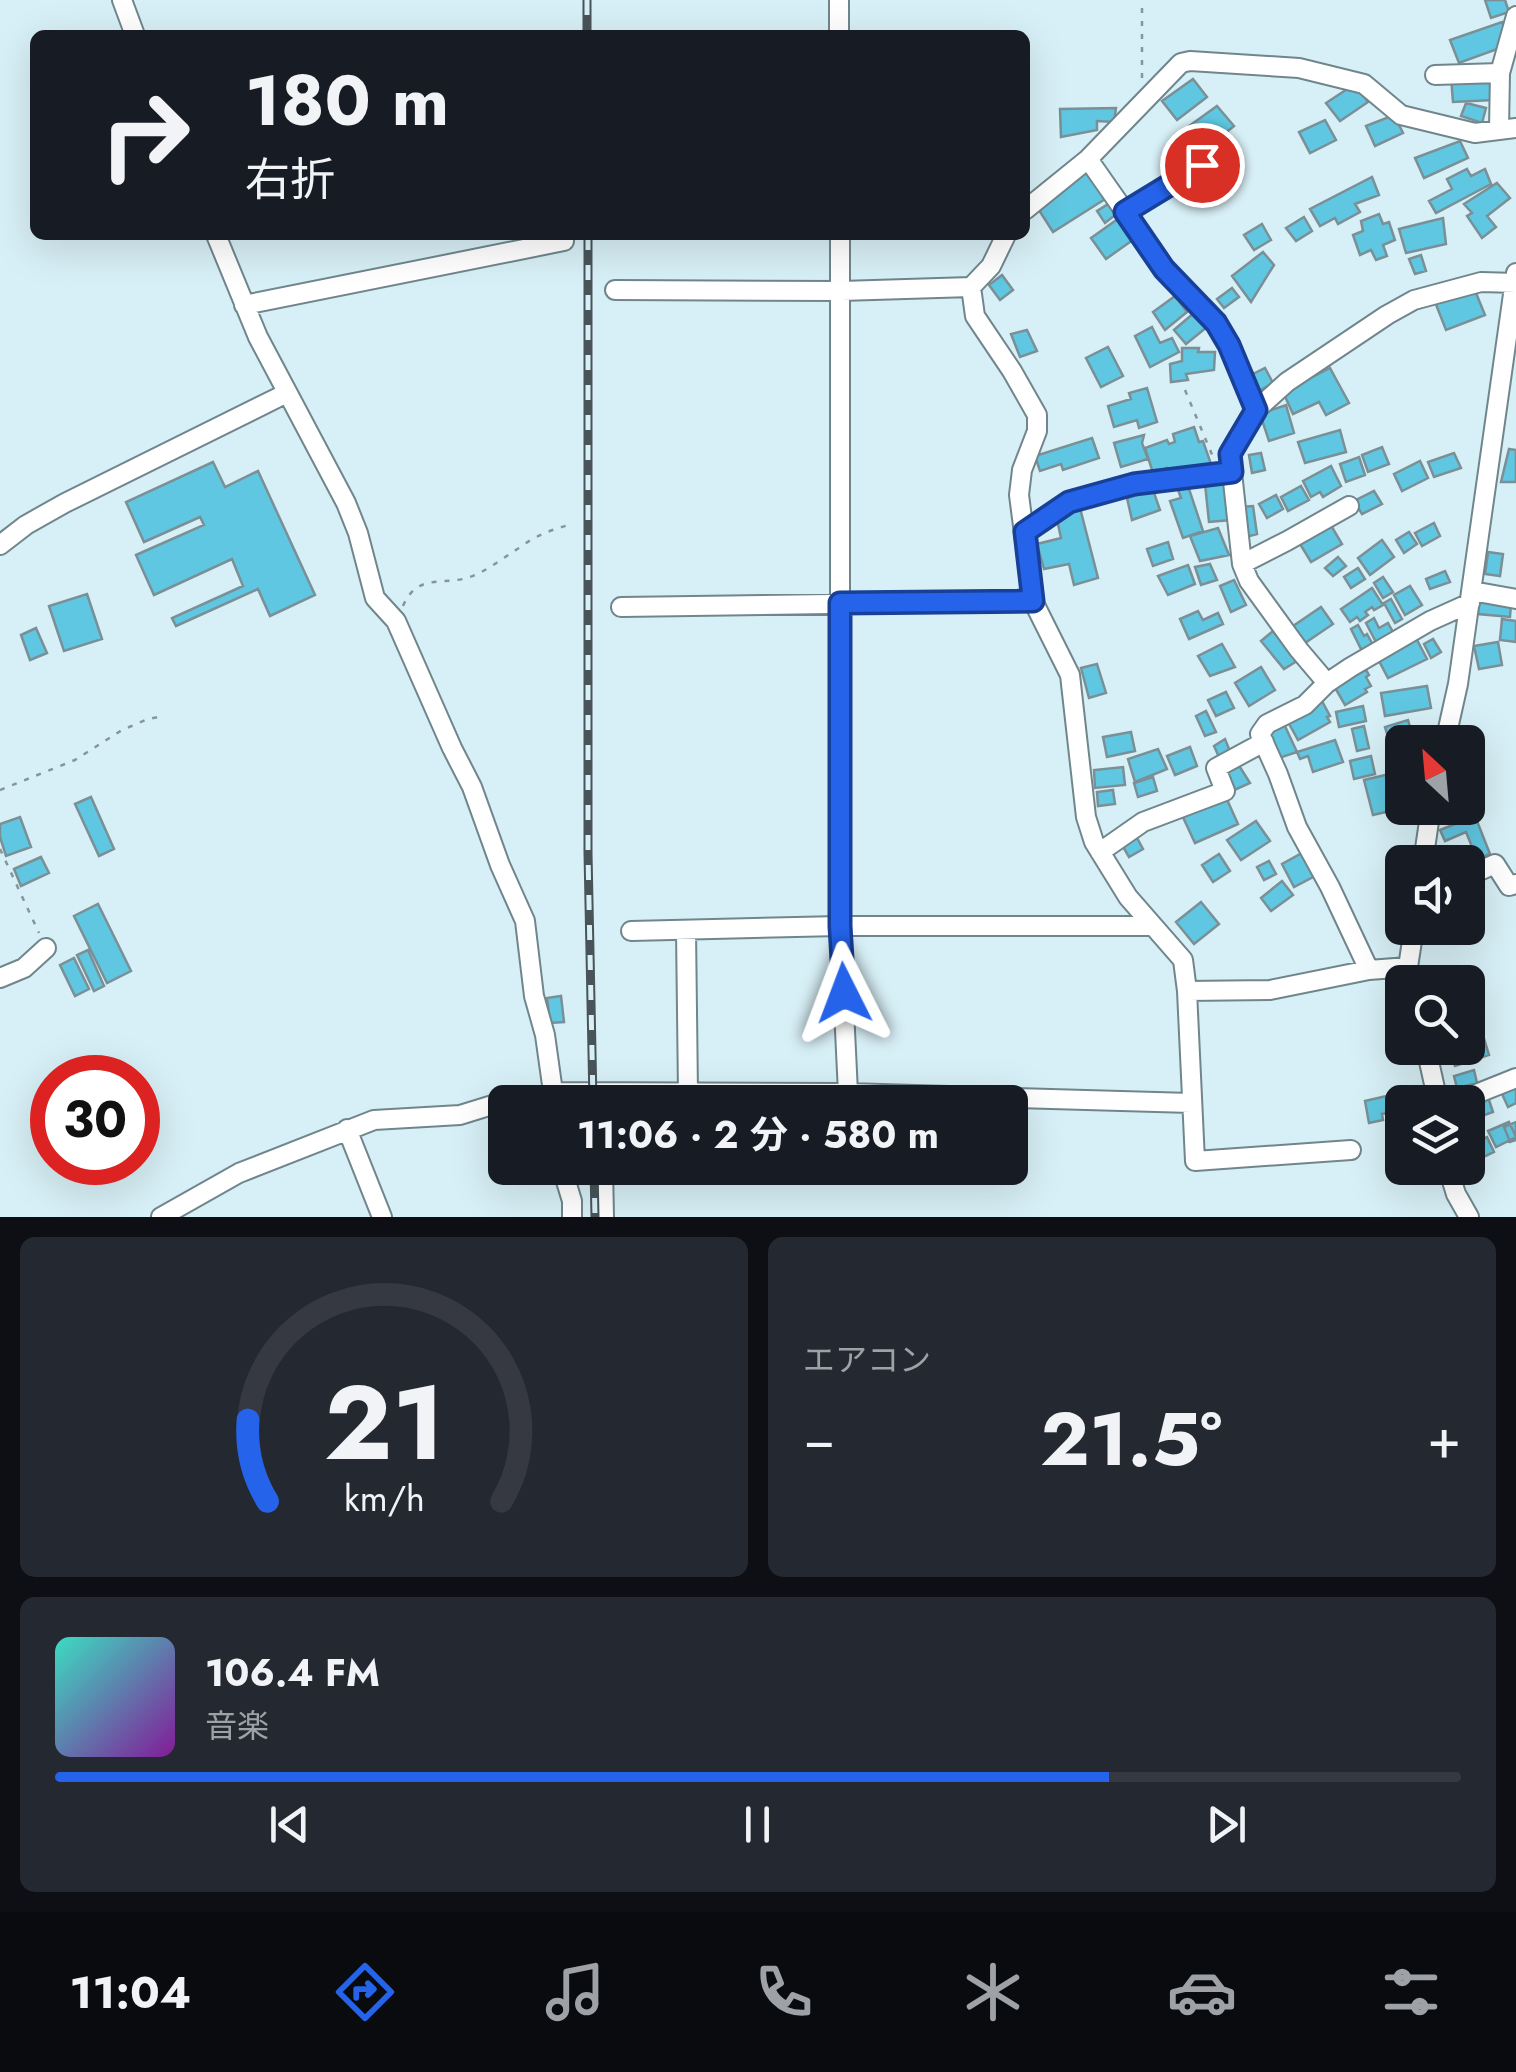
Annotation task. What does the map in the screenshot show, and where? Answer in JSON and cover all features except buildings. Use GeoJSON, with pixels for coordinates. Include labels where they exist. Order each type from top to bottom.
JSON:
{"type":"FeatureCollection","features":[{"type":"Feature","properties":{"kind":"street"},"geometry":{"type":"LineString","coordinates":[[122,0],[133,30]]}},
{"type":"Feature","properties":{"kind":"street"},"geometry":{"type":"LineString","coordinates":[[839,0],[839,30]]}},
{"type":"Feature","properties":{"kind":"street"},"geometry":{"type":"LineString","coordinates":[[1030,206],[1088,159],[1180,63],[1190,61],[1299,68],[1364,84],[1401,115],[1475,133],[1508,128],[1500,73],[1516,16]]}},
{"type":"Feature","properties":{"kind":"street"},"geometry":{"type":"LineString","coordinates":[[1435,75],[1500,73]]}},
{"type":"Feature","properties":{"kind":"street"},"geometry":{"type":"LineString","coordinates":[[1088,159],[1164,269],[1216,323],[1256,410]]}},
{"type":"Feature","properties":{"kind":"street"},"geometry":{"type":"LineString","coordinates":[[1125,212],[1202,165]]}},
{"type":"Feature","properties":{"kind":"street"},"geometry":{"type":"LineString","coordinates":[[218,240],[258,337],[346,503],[375,598],[396,621],[472,787],[525,921],[534,996],[546,1035],[545,1085]]}},
{"type":"Feature","properties":{"kind":"street"},"geometry":{"type":"LineString","coordinates":[[840,240],[840,926],[848,1085]]}},
{"type":"Feature","properties":{"kind":"street"},"geometry":{"type":"LineString","coordinates":[[615,290],[971,288],[991,266],[1004,240]]}},
{"type":"Feature","properties":{"kind":"street"},"geometry":{"type":"LineString","coordinates":[[244,305],[564,241]]}},
{"type":"Feature","properties":{"kind":"street"},"geometry":{"type":"LineString","coordinates":[[1327,683],[1249,581],[1242,564],[1226,472],[1230,454],[1256,410],[1287,382],[1414,300],[1481,282],[1515,279],[1471,597],[1449,725]]}},
{"type":"Feature","properties":{"kind":"street"},"geometry":{"type":"LineString","coordinates":[[971,288],[974,316],[1037,415],[1037,431],[1022,470],[1019,495],[1033,601],[1070,674],[1086,817],[1094,842],[1128,897],[1183,960],[1195,1161],[1350,1150]]}},
{"type":"Feature","properties":{"kind":"street"},"geometry":{"type":"LineString","coordinates":[[0,545],[65,503],[287,393]]}},
{"type":"Feature","properties":{"kind":"street"},"geometry":{"type":"LineString","coordinates":[[1025,532],[1069,502],[1134,484],[1226,472]]}},
{"type":"Feature","properties":{"kind":"street"},"geometry":{"type":"LineString","coordinates":[[1242,564],[1349,506]]}},
{"type":"Feature","properties":{"kind":"street"},"geometry":{"type":"LineString","coordinates":[[1370,970],[1296,827],[1260,734],[1267,724],[1306,705],[1327,683],[1471,597],[1516,598]]}},
{"type":"Feature","properties":{"kind":"street"},"geometry":{"type":"LineString","coordinates":[[620,607],[1033,601]]}},
{"type":"Feature","properties":{"kind":"street"},"geometry":{"type":"LineString","coordinates":[[1100,852],[1143,822],[1225,791],[1216,768],[1264,742]]}},
{"type":"Feature","properties":{"kind":"street"},"geometry":{"type":"LineString","coordinates":[[1485,868],[1495,864],[1509,886],[1516,884]]}},
{"type":"Feature","properties":{"kind":"street"},"geometry":{"type":"LineString","coordinates":[[631,931],[1153,926]]}},
{"type":"Feature","properties":{"kind":"street"},"geometry":{"type":"LineString","coordinates":[[686,930],[688,1085]]}},
{"type":"Feature","properties":{"kind":"street"},"geometry":{"type":"LineString","coordinates":[[0,978],[24,968],[46,948]]}},
{"type":"Feature","properties":{"kind":"street"},"geometry":{"type":"LineString","coordinates":[[1187,991],[1270,990],[1370,970],[1385,972]]}},
{"type":"Feature","properties":{"kind":"street"},"geometry":{"type":"LineString","coordinates":[[1485,1090],[1516,1078]]}},
{"type":"Feature","properties":{"kind":"street"},"geometry":{"type":"LineString","coordinates":[[1028,1098],[1191,1102]]}},
{"type":"Feature","properties":{"kind":"street"},"geometry":{"type":"LineString","coordinates":[[160,1217],[239,1172],[347,1129],[386,1118],[460,1115],[488,1106]]}},
{"type":"Feature","properties":{"kind":"street"},"geometry":{"type":"LineString","coordinates":[[347,1129],[382,1217]]}},
{"type":"Feature","properties":{"kind":"street"},"geometry":{"type":"LineString","coordinates":[[567,1185],[572,1217]]}},
{"type":"Feature","properties":{"kind":"street"},"geometry":{"type":"LineString","coordinates":[[603,1185],[604,1217]]}},
{"type":"Feature","properties":{"kind":"street"},"geometry":{"type":"LineString","coordinates":[[1453,1185],[1470,1217]]}},
{"type":"Feature","properties":{"kind":"path"},"geometry":{"type":"LineString","coordinates":[[1142,0],[1142,87],[1148,98]]}},
{"type":"Feature","properties":{"kind":"path"},"geometry":{"type":"LineString","coordinates":[[1185,390],[1226,472]]}},
{"type":"Feature","properties":{"kind":"path"},"geometry":{"type":"LineString","coordinates":[[396,621],[409,592],[424,583],[466,578],[497,564],[544,532],[569,525]]}},
{"type":"Feature","properties":{"kind":"path"},"geometry":{"type":"LineString","coordinates":[[0,790],[75,760],[122,730],[164,716]]}},
{"type":"Feature","properties":{"kind":"path"},"geometry":{"type":"LineString","coordinates":[[0,850],[46,948]]}},
{"type":"Feature","properties":{"kind":"railway"},"geometry":{"type":"LineString","coordinates":[[587,0],[587,30]]}},
{"type":"Feature","properties":{"kind":"railway"},"geometry":{"type":"LineString","coordinates":[[588,240],[588,853],[593,1085]]}},
{"type":"Feature","properties":{"kind":"railway"},"geometry":{"type":"LineString","coordinates":[[594,1185],[595,1217]]}},
{"type":"Feature","properties":{"kind":"route"},"geometry":{"type":"LineString","coordinates":[[844,993],[840,926],[840,603],[1033,601],[1025,532],[1069,502],[1134,484],[1232,472],[1230,454],[1256,410],[1216,323],[1164,269],[1125,212],[1202,165]]}}]}
